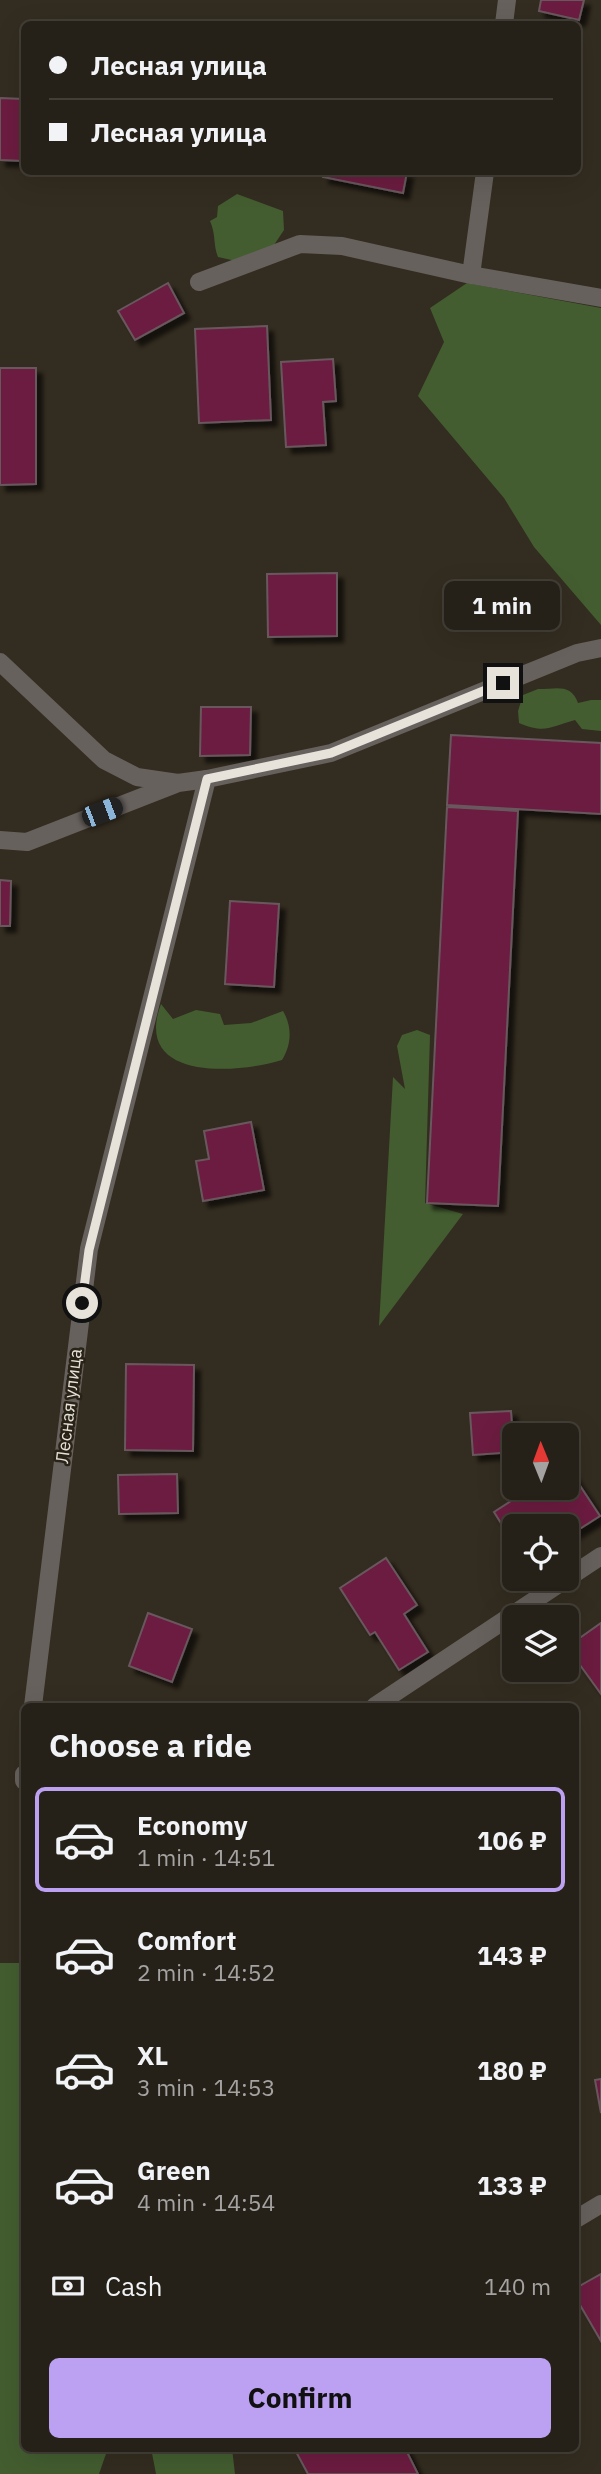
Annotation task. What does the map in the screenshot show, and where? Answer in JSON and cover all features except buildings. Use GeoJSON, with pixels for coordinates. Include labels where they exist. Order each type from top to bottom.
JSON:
{"type":"FeatureCollection","features":[{"type":"Feature","properties":{"kind":"street"},"geometry":{"type":"LineString","coordinates":[[504,21],[507,0]]}},
{"type":"Feature","properties":{"kind":"street"},"geometry":{"type":"LineString","coordinates":[[471,275],[485,175]]}},
{"type":"Feature","properties":{"kind":"street"},"geometry":{"type":"LineString","coordinates":[[199,282],[300,244],[342,246],[471,275],[601,298]]}},
{"type":"Feature","properties":{"kind":"street"},"geometry":{"type":"LineString","coordinates":[[0,840],[27,842],[178,783],[331,753],[577,653],[601,648]]}},
{"type":"Feature","properties":{"kind":"street"},"geometry":{"type":"LineString","coordinates":[[0,662],[104,760],[137,778],[178,783]]}},
{"type":"Feature","properties":{"kind":"street","name":"Лесная улица"},"geometry":{"type":"LineString","coordinates":[[33,1703],[89,1250],[207,779]]}},
{"type":"Feature","properties":{"kind":"street"},"geometry":{"type":"LineString","coordinates":[[380,1703],[601,1556]]}},
{"type":"Feature","properties":{"kind":"street"},"geometry":{"type":"LineString","coordinates":[[579,2217],[601,2204]]}},
{"type":"Feature","properties":{"kind":"green space"},"geometry":{"type":"Polygon","coordinates":[[[237,194],[283,211],[284,230],[274,245],[236,261],[218,257],[210,221],[217,217],[218,206],[237,194]]]}},
{"type":"Feature","properties":{"kind":"green space"},"geometry":{"type":"Polygon","coordinates":[[[467,283],[601,308],[601,625],[534,547],[504,498],[418,396],[444,342],[430,308],[467,283]]]}},
{"type":"Feature","properties":{"kind":"green space"},"geometry":{"type":"Polygon","coordinates":[[[538,689],[567,690],[578,703],[601,700],[601,731],[582,729],[575,720],[542,729],[519,723],[518,711],[523,695],[538,689]]]}},
{"type":"Feature","properties":{"kind":"green space"},"geometry":{"type":"Polygon","coordinates":[[[161,1004],[173,1019],[196,1010],[220,1014],[224,1025],[251,1023],[283,1011],[289,1029],[288,1048],[282,1060],[263,1065],[216,1069],[194,1066],[175,1059],[161,1047],[156,1029],[161,1004]]]}},
{"type":"Feature","properties":{"kind":"green space"},"geometry":{"type":"Polygon","coordinates":[[[417,1030],[430,1035],[425,1203],[463,1214],[379,1326],[393,1077],[405,1089],[397,1046],[402,1035],[417,1030]]]}},
{"type":"Feature","properties":{"kind":"green space"},"geometry":{"type":"Polygon","coordinates":[[[0,1963],[21,1963],[21,2452],[107,2452],[99,2474],[0,2474],[0,1963]]]}},
{"type":"Feature","properties":{"kind":"green space"},"geometry":{"type":"Polygon","coordinates":[[[152,2452],[232,2452],[235,2474],[156,2474],[152,2452]]]}},
{"type":"Feature","properties":{"kind":"route"},"geometry":{"type":"LineString","coordinates":[[82,1303],[89,1250],[207,779],[331,753],[503,683]]}}]}
